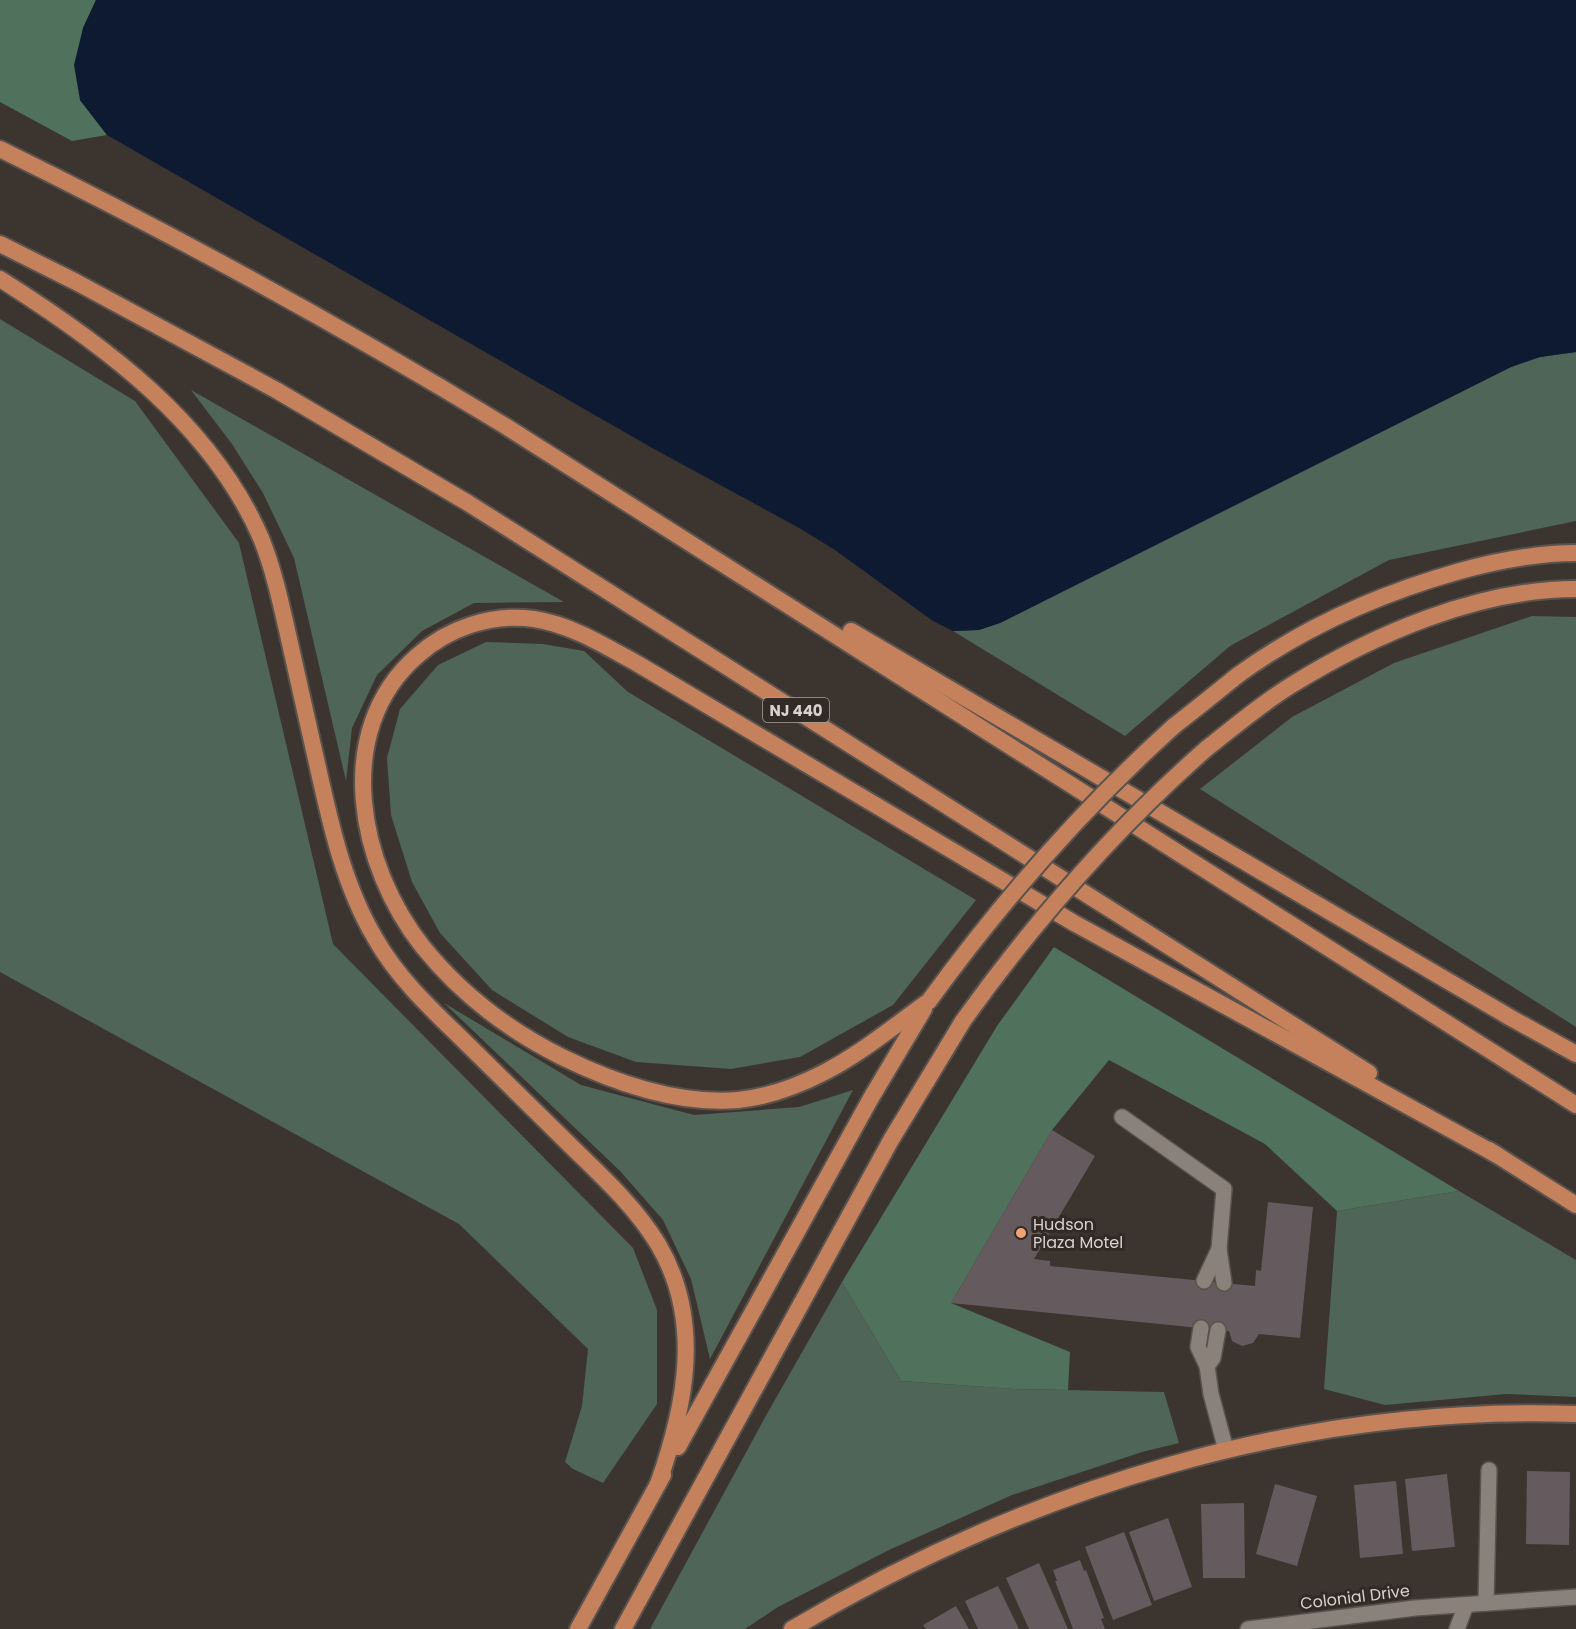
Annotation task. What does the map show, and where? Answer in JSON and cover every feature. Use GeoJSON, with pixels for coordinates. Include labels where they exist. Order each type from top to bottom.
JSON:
{"type":"FeatureCollection","features":[{"type":"Feature","properties":{"kind":"highway"},"geometry":{"type":"LineString","coordinates":[[0,149],[307,310],[425,377],[599,483],[1576,1054]]}},
{"type":"Feature","properties":{"kind":"highway","name":"NJ 440"},"geometry":{"type":"LineString","coordinates":[[0,244],[76,282],[276,390],[468,503],[1576,1204]]}},
{"type":"Feature","properties":{"kind":"highway"},"geometry":{"type":"LineString","coordinates":[[0,279],[84,336],[133,375],[174,412],[224,472],[250,516],[270,565],[333,832],[350,887],[361,914],[376,941],[414,991],[624,1199],[667,1260],[686,1324],[686,1372],[678,1425],[658,1484]]}},
{"type":"Feature","properties":{"kind":"highway"},"geometry":{"type":"LineString","coordinates":[[599,483],[1576,1105]]}},
{"type":"Feature","properties":{"kind":"highway"},"geometry":{"type":"LineString","coordinates":[[578,1629],[870,1098],[929,1001],[983,930],[1043,858],[1114,783],[1174,726],[1240,674],[1301,636],[1360,606],[1415,585],[1474,567],[1526,558],[1576,553]]}},
{"type":"Feature","properties":{"kind":"highway"},"geometry":{"type":"LineString","coordinates":[[623,1629],[891,1140],[963,1021],[1030,933],[1100,853],[1158,792],[1206,748],[1289,687],[1338,659],[1427,619],[1483,602],[1541,591],[1576,589]]}},
{"type":"Feature","properties":{"kind":"highway"},"geometry":{"type":"LineString","coordinates":[[929,1001],[862,1049],[824,1072],[778,1092],[738,1100],[691,1098],[634,1086],[545,1048],[487,1011],[462,990],[422,945],[393,899],[374,850],[363,796],[364,752],[374,714],[382,699],[390,685],[410,662],[435,642],[461,628],[491,620],[519,618],[548,622],[573,630],[648,670],[1120,950],[1497,1155]]}},
{"type":"Feature","properties":{"kind":"highway"},"geometry":{"type":"LineString","coordinates":[[792,1629],[898,1571],[989,1529],[1108,1484],[1226,1450],[1301,1434],[1387,1421],[1506,1413],[1576,1414]]}},
{"type":"Feature","properties":{"kind":"street"},"geometry":{"type":"LineString","coordinates":[[1122,1117],[1224,1189],[1219,1249],[1224,1283]]}},
{"type":"Feature","properties":{"kind":"street"},"geometry":{"type":"LineString","coordinates":[[1204,1281],[1219,1249]]}},
{"type":"Feature","properties":{"kind":"street"},"geometry":{"type":"LineString","coordinates":[[1200,1328],[1198,1347],[1207,1365],[1211,1394],[1226,1450]]}},
{"type":"Feature","properties":{"kind":"street"},"geometry":{"type":"LineString","coordinates":[[1207,1365],[1213,1358],[1218,1330]]}},
{"type":"Feature","properties":{"kind":"street"},"geometry":{"type":"LineString","coordinates":[[1486,1603],[1489,1470]]}},
{"type":"Feature","properties":{"kind":"street","name":"Colonial Drive"},"geometry":{"type":"LineString","coordinates":[[1248,1629],[1415,1608],[1576,1598]]}},
{"type":"Feature","properties":{"kind":"street"},"geometry":{"type":"LineString","coordinates":[[1457,1629],[1466,1605]]}},
{"type":"Feature","properties":{"kind":"green space"},"geometry":{"type":"Polygon","coordinates":[[[0,0],[96,0],[83,28],[80,100],[107,135],[72,141],[0,102],[0,0]]]}},
{"type":"Feature","properties":{"kind":"green space"},"geometry":{"type":"Polygon","coordinates":[[[0,319],[135,401],[239,543],[333,944],[633,1248],[657,1310],[657,1404],[603,1483],[573,1469],[565,1462],[582,1406],[588,1349],[459,1224],[0,972],[0,319]]]}},
{"type":"Feature","properties":{"kind":"green space"},"geometry":{"type":"Polygon","coordinates":[[[1576,352],[1576,521],[1389,560],[1230,646],[1125,736],[953,631],[979,630],[1000,623],[1511,367],[1540,357],[1576,352]]]}},
{"type":"Feature","properties":{"kind":"green space"},"geometry":{"type":"Polygon","coordinates":[[[191,390],[564,602],[474,603],[422,631],[377,675],[352,728],[346,781],[294,558],[263,493],[232,444],[191,390]]]}},
{"type":"Feature","properties":{"kind":"green space"},"geometry":{"type":"Polygon","coordinates":[[[1532,616],[1576,617],[1576,1027],[1200,789],[1292,717],[1394,663],[1532,616]]]}},
{"type":"Feature","properties":{"kind":"green space"},"geometry":{"type":"Polygon","coordinates":[[[486,642],[543,644],[584,651],[628,692],[976,900],[893,1005],[800,1057],[731,1069],[636,1062],[568,1037],[492,990],[440,933],[412,882],[391,815],[387,758],[400,709],[438,665],[486,642]]]}},
{"type":"Feature","properties":{"kind":"green space"},"geometry":{"type":"Polygon","coordinates":[[[1054,947],[1459,1191],[1337,1211],[1265,1144],[1109,1060],[1052,1130],[951,1303],[1070,1352],[1068,1390],[1014,1389],[901,1381],[842,1282],[997,1026],[1054,947]]]}},
{"type":"Feature","properties":{"kind":"green space"},"geometry":{"type":"Polygon","coordinates":[[[444,1003],[581,1085],[694,1115],[799,1107],[853,1090],[710,1359],[691,1279],[663,1220],[620,1171],[444,1003]]]}},
{"type":"Feature","properties":{"kind":"green space"},"geometry":{"type":"Polygon","coordinates":[[[1459,1191],[1576,1260],[1576,1397],[1506,1394],[1385,1405],[1324,1389],[1337,1211],[1459,1191]]]}},
{"type":"Feature","properties":{"kind":"green space"},"geometry":{"type":"Polygon","coordinates":[[[842,1282],[901,1381],[1014,1389],[1164,1392],[1179,1443],[1142,1452],[1012,1495],[889,1550],[778,1607],[745,1629],[650,1629],[768,1412],[842,1282]]]}},
{"type":"Feature","properties":{"kind":"water"},"geometry":{"type":"Polygon","coordinates":[[[96,0],[1576,0],[1576,352],[1540,357],[1511,367],[1000,623],[979,630],[953,631],[933,621],[835,550],[801,529],[654,449],[107,135],[80,100],[74,65],[83,28],[96,0]]]}},
{"type":"Feature","properties":{"kind":"building","name":"Hudson Plaza Motel"},"geometry":{"type":"Polygon","coordinates":[[[1052,1130],[1095,1156],[1034,1259],[1050,1261],[1050,1266],[1255,1286],[1256,1270],[1261,1271],[1268,1202],[1313,1207],[1300,1338],[1259,1334],[1253,1343],[1242,1346],[1232,1341],[1229,1331],[951,1303],[1052,1130]]]}},
{"type":"Feature","properties":{"kind":"building"},"geometry":{"type":"Polygon","coordinates":[[[1527,1471],[1570,1472],[1569,1545],[1526,1544],[1527,1471]]]}},
{"type":"Feature","properties":{"kind":"building"},"geometry":{"type":"Polygon","coordinates":[[[1447,1474],[1455,1547],[1412,1551],[1405,1479],[1447,1474]]]}},
{"type":"Feature","properties":{"kind":"building"},"geometry":{"type":"Polygon","coordinates":[[[1396,1481],[1403,1554],[1360,1558],[1354,1485],[1396,1481]]]}},
{"type":"Feature","properties":{"kind":"building"},"geometry":{"type":"Polygon","coordinates":[[[1275,1484],[1317,1496],[1297,1566],[1256,1554],[1275,1484]]]}},
{"type":"Feature","properties":{"kind":"building"},"geometry":{"type":"Polygon","coordinates":[[[1244,1503],[1245,1578],[1203,1578],[1201,1504],[1244,1503]]]}},
{"type":"Feature","properties":{"kind":"building"},"geometry":{"type":"Polygon","coordinates":[[[1168,1518],[1192,1587],[1154,1601],[1129,1532],[1168,1518]]]}},
{"type":"Feature","properties":{"kind":"building"},"geometry":{"type":"Polygon","coordinates":[[[1124,1532],[1152,1605],[1113,1620],[1085,1547],[1124,1532]]]}},
{"type":"Feature","properties":{"kind":"building"},"geometry":{"type":"Polygon","coordinates":[[[1080,1560],[1104,1618],[1101,1619],[1105,1629],[1073,1629],[1055,1581],[1057,1581],[1053,1570],[1080,1560]]]}},
{"type":"Feature","properties":{"kind":"building"},"geometry":{"type":"Polygon","coordinates":[[[1039,1563],[1068,1629],[1029,1629],[1006,1578],[1039,1563]]]}},
{"type":"Feature","properties":{"kind":"building"},"geometry":{"type":"Polygon","coordinates":[[[998,1586],[1019,1629],[978,1629],[965,1601],[998,1586]]]}},
{"type":"Feature","properties":{"kind":"building"},"geometry":{"type":"Polygon","coordinates":[[[956,1606],[969,1629],[926,1629],[923,1625],[956,1606]]]}},
{"type":"Feature","properties":{"kind":"place","name":"Hudson Plaza Motel"},"geometry":{"type":"Point","coordinates":[1021,1233]}}]}
